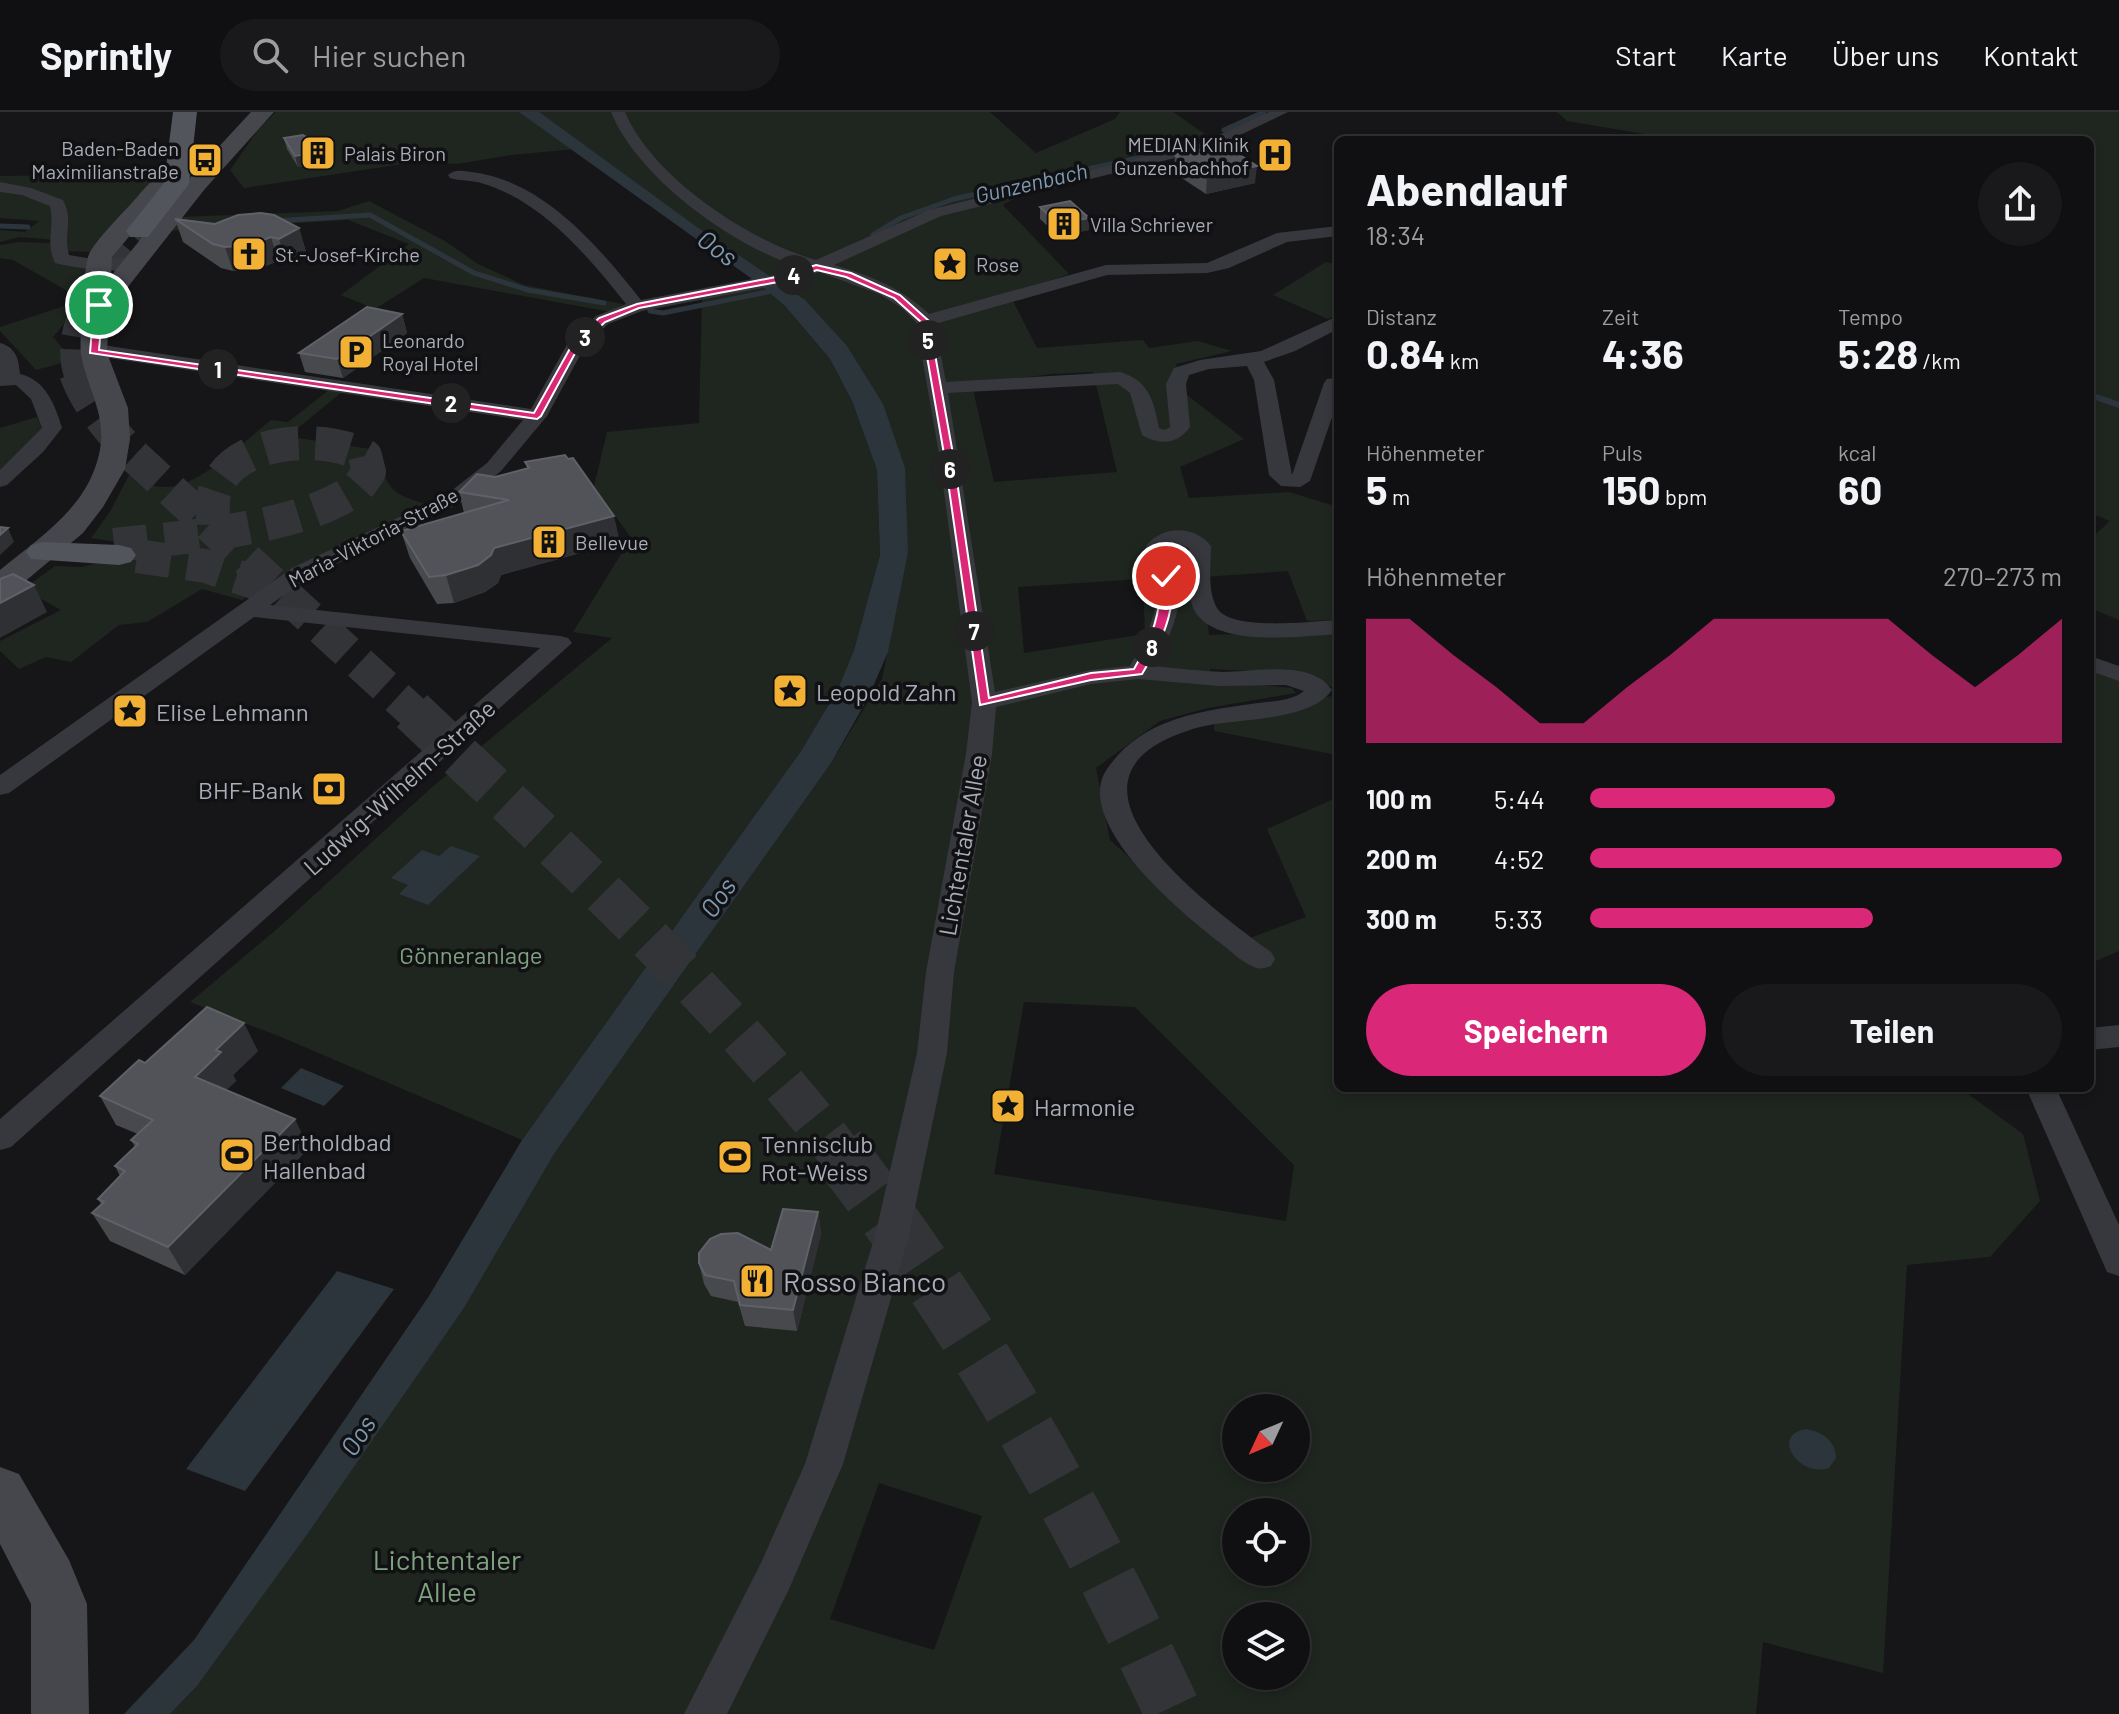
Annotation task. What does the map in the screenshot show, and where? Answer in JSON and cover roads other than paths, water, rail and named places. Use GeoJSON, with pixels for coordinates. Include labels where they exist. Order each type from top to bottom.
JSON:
{"type":"FeatureCollection","features":[{"type":"Feature","properties":{"kind":"main road"},"geometry":{"type":"LineString","coordinates":[[139,231],[176,184],[185,112]]}},
{"type":"Feature","properties":{"kind":"main road"},"geometry":{"type":"LineString","coordinates":[[98,309],[196,185],[263,112]]}},
{"type":"Feature","properties":{"kind":"main road"},"geometry":{"type":"LineString","coordinates":[[0,586],[49,548],[88,507],[110,469],[116,439],[114,408],[94,353],[100,256],[154,192],[180,171]]}},
{"type":"Feature","properties":{"kind":"main road"},"geometry":{"type":"LineString","coordinates":[[49,548],[116,550]]}},
{"type":"Feature","properties":{"kind":"main road"},"geometry":{"type":"LineString","coordinates":[[0,1492],[49,1579],[59,1604],[60,1714]]}},
{"type":"Feature","properties":{"kind":"street"},"geometry":{"type":"LineString","coordinates":[[618,112],[625,129],[669,182],[742,234],[816,267],[849,275],[885,290],[908,304],[925,321],[1106,270],[1207,268],[1283,237],[1334,231]]}},
{"type":"Feature","properties":{"kind":"street","name":"Maria-Viktoria-Straße"},"geometry":{"type":"LineString","coordinates":[[0,787],[300,573],[453,499],[494,467],[537,416],[576,345],[602,320],[637,306],[783,279],[935,213],[1206,146],[1281,112]]}},
{"type":"Feature","properties":{"kind":"street"},"geometry":{"type":"LineString","coordinates":[[456,175],[490,178],[563,225],[612,274],[637,306]]}},
{"type":"Feature","properties":{"kind":"street"},"geometry":{"type":"LineString","coordinates":[[0,187],[25,191],[57,203],[62,221],[56,240],[61,259],[99,265],[135,262]]}},
{"type":"Feature","properties":{"kind":"street","name":"Lichtentaler Allee"},"geometry":{"type":"LineString","coordinates":[[705,1714],[775,1576],[824,1464],[892,1236],[932,1053],[938,981],[979,754],[984,702],[925,321]]}},
{"type":"Feature","properties":{"kind":"street"},"geometry":{"type":"LineString","coordinates":[[937,388],[1120,378],[1139,389],[1149,431],[1163,437],[1173,435],[1180,427],[1176,384],[1181,372],[1212,362],[1253,359],[1296,344],[1334,323]]}},
{"type":"Feature","properties":{"kind":"street"},"geometry":{"type":"LineString","coordinates":[[0,349],[9,358],[5,378],[33,385],[46,404],[52,428],[36,448],[0,481]]}},
{"type":"Feature","properties":{"kind":"street"},"geometry":{"type":"LineString","coordinates":[[94,353],[109,352],[537,416]]}},
{"type":"Feature","properties":{"kind":"street"},"geometry":{"type":"LineString","coordinates":[[1253,359],[1264,380],[1279,475],[1288,482],[1300,481],[1334,383]]}},
{"type":"Feature","properties":{"kind":"street"},"geometry":{"type":"LineString","coordinates":[[1138,672],[1154,644],[1167,606],[1168,587],[1157,546],[1168,537],[1187,537],[1200,546],[1199,576],[1206,612],[1219,623],[1257,629],[1334,627]]}},
{"type":"Feature","properties":{"kind":"street","name":"Ludwig-Wilhelm-Straße"},"geometry":{"type":"LineString","coordinates":[[0,1138],[560,643],[246,609]]}},
{"type":"Feature","properties":{"kind":"street"},"geometry":{"type":"LineString","coordinates":[[2094,665],[2119,674]]}},
{"type":"Feature","properties":{"kind":"street"},"geometry":{"type":"LineString","coordinates":[[984,702],[1091,677],[1138,672],[1221,679],[1293,678],[1320,690],[1307,702],[1215,715],[1169,727],[1125,758],[1112,784],[1112,805],[1122,827],[1145,858],[1219,927],[1261,959]]}},
{"type":"Feature","properties":{"kind":"street"},"geometry":{"type":"LineString","coordinates":[[2094,1039],[2119,1036]]}},
{"type":"Feature","properties":{"kind":"street"},"geometry":{"type":"LineString","coordinates":[[2043,1092],[2119,1262]]}},
{"type":"Feature","properties":{"kind":"water","name":"Oos"},"geometry":{"type":"Polygon","coordinates":[[[519,112],[539,112],[697,227],[805,300],[847,346],[883,404],[905,468],[908,553],[888,652],[868,698],[831,763],[554,1154],[464,1308],[309,1532],[197,1686],[170,1714],[124,1714],[194,1640],[429,1296],[522,1140],[801,751],[838,689],[854,650],[880,555],[877,470],[852,401],[830,359],[785,306],[759,284],[519,112]]]}},
{"type":"Feature","properties":{"kind":"water"},"geometry":{"type":"Polygon","coordinates":[[[451,846],[480,856],[428,905],[399,894],[408,885],[391,878],[422,850],[439,856],[451,846]]]}},
{"type":"Feature","properties":{"kind":"water"},"geometry":{"type":"Polygon","coordinates":[[[301,1068],[344,1086],[324,1106],[281,1088],[301,1068]]]}},
{"type":"Feature","properties":{"kind":"water"},"geometry":{"type":"Polygon","coordinates":[[[337,1271],[394,1289],[245,1491],[186,1469],[337,1271]]]}},
{"type":"Feature","properties":{"kind":"water"},"geometry":{"type":"Polygon","coordinates":[[[1807,1429],[1823,1435],[1834,1447],[1836,1458],[1829,1468],[1808,1467],[1792,1454],[1790,1439],[1807,1429]]]}},
{"type":"Feature","properties":{"kind":"waterway","name":"Gunzenbach"},"geometry":{"type":"LineString","coordinates":[[1224,130],[1264,112]]}},
{"type":"Feature","properties":{"kind":"waterway","name":"Gunzenbach"},"geometry":{"type":"LineString","coordinates":[[873,235],[901,218],[954,199],[1195,145]]}},
{"type":"Feature","properties":{"kind":"waterway"},"geometry":{"type":"LineString","coordinates":[[274,221],[370,215],[474,273],[528,290],[604,303]]}},
{"type":"Feature","properties":{"kind":"waterway"},"geometry":{"type":"LineString","coordinates":[[0,226],[28,227]]}},
{"type":"Feature","properties":{"kind":"waterway"},"geometry":{"type":"LineString","coordinates":[[650,311],[663,313],[777,290]]}},
{"type":"Feature","properties":{"kind":"waterway"},"geometry":{"type":"LineString","coordinates":[[2094,396],[2119,405]]}},
{"type":"Feature","properties":{"kind":"tunnel"},"geometry":{"type":"LineString","coordinates":[[77,375],[73,355],[81,316],[101,279],[139,231]]}},
{"type":"Feature","properties":{"kind":"tunnel"},"geometry":{"type":"LineString","coordinates":[[76,373],[93,407],[108,427],[134,456],[218,533]]}},
{"type":"Feature","properties":{"kind":"tunnel"},"geometry":{"type":"LineString","coordinates":[[213,525],[214,494],[223,475],[238,461],[258,451],[280,445],[326,444],[365,456],[369,472],[362,482],[329,504],[301,515],[218,533]]}},
{"type":"Feature","properties":{"kind":"tunnel"},"geometry":{"type":"LineString","coordinates":[[114,545],[218,533]]}},
{"type":"Feature","properties":{"kind":"tunnel"},"geometry":{"type":"LineString","coordinates":[[218,533],[414,713]]}},
{"type":"Feature","properties":{"kind":"tunnel"},"geometry":{"type":"LineString","coordinates":[[137,556],[206,566],[271,588]]}},
{"type":"Feature","properties":{"kind":"tunnel"},"geometry":{"type":"LineString","coordinates":[[412,711],[634,923],[740,1034],[838,1151]]}},
{"type":"Feature","properties":{"kind":"tunnel"},"geometry":{"type":"LineString","coordinates":[[837,1149],[933,1283],[1021,1422],[1101,1566],[1174,1714]]}},
{"type":"Feature","properties":{"kind":"place","name":"Palais Biron"},"geometry":{"type":"Point","coordinates":[318,153]}},
{"type":"Feature","properties":{"kind":"place","name":"MEDIAN Klinik Gunzenbachhof"},"geometry":{"type":"Point","coordinates":[1275,155]}},
{"type":"Feature","properties":{"kind":"place","name":"Baden-Baden Maximilianstraße"},"geometry":{"type":"Point","coordinates":[205,160]}},
{"type":"Feature","properties":{"kind":"place","name":"Villa Schriever"},"geometry":{"type":"Point","coordinates":[1064,224]}},
{"type":"Feature","properties":{"kind":"place","name":"St.-Josef-Kirche"},"geometry":{"type":"Point","coordinates":[249,254]}},
{"type":"Feature","properties":{"kind":"place","name":"Rose"},"geometry":{"type":"Point","coordinates":[950,264]}},
{"type":"Feature","properties":{"kind":"place","name":"Leonardo Royal Hotel"},"geometry":{"type":"Point","coordinates":[356,352]}},
{"type":"Feature","properties":{"kind":"place","name":"Bellevue"},"geometry":{"type":"Point","coordinates":[549,542]}},
{"type":"Feature","properties":{"kind":"place","name":"Leopold Zahn"},"geometry":{"type":"Point","coordinates":[790,691]}},
{"type":"Feature","properties":{"kind":"place","name":"Elise Lehmann"},"geometry":{"type":"Point","coordinates":[130,711]}},
{"type":"Feature","properties":{"kind":"place","name":"BHF-Bank"},"geometry":{"type":"Point","coordinates":[329,789]}},
{"type":"Feature","properties":{"kind":"place","name":"Harmonie"},"geometry":{"type":"Point","coordinates":[1008,1106]}},
{"type":"Feature","properties":{"kind":"place","name":"Bertholdbad Hallenbad"},"geometry":{"type":"Point","coordinates":[237,1155]}},
{"type":"Feature","properties":{"kind":"place","name":"Tennisclub Rot-Weiss"},"geometry":{"type":"Point","coordinates":[735,1157]}},
{"type":"Feature","properties":{"kind":"place","name":"Rosso Bianco"},"geometry":{"type":"Point","coordinates":[757,1281]}},
{"type":"Feature","properties":{"kind":"park label","name":"Gönneranlage"},"geometry":{"type":"Point","coordinates":[471,954]}}]}
